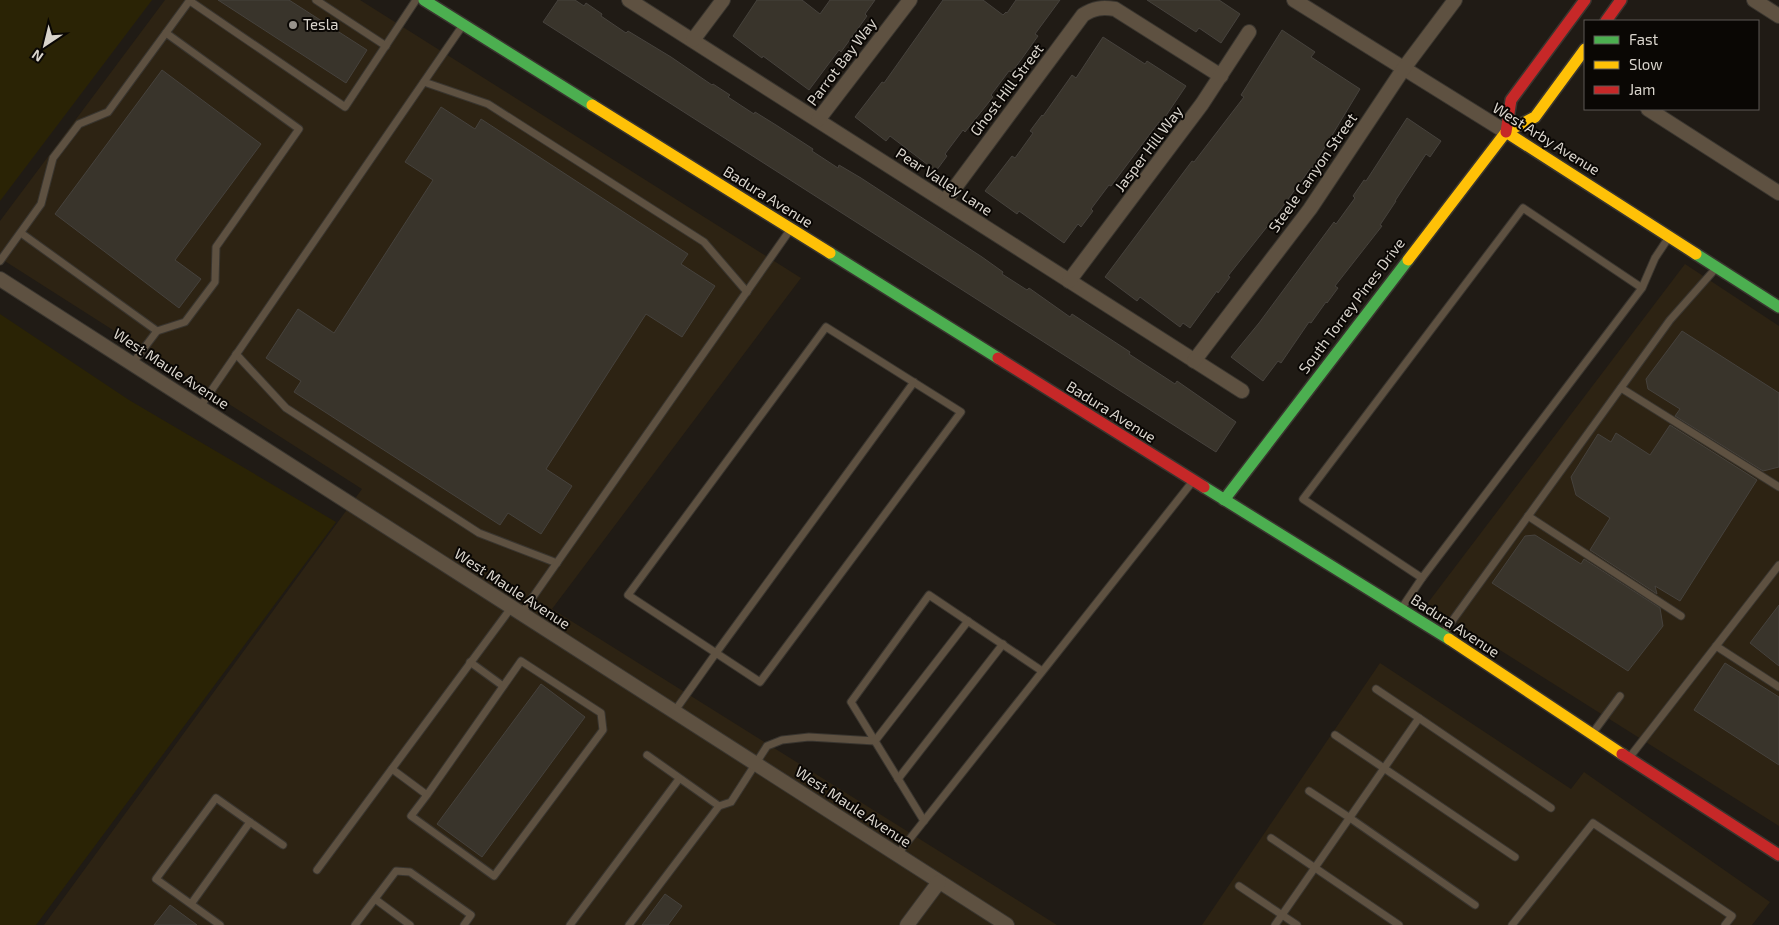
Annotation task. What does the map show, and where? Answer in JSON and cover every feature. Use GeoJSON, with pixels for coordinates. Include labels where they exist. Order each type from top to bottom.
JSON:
{"type":"FeatureCollection","features":[{"type":"Feature","properties":{"kind":"main road","name":"Badura Avenue"},"geometry":{"type":"LineString","coordinates":[[424,0],[1442,635],[1779,855]]}},
{"type":"Feature","properties":{"kind":"main road","name":"South Torrey Pines Drive"},"geometry":{"type":"LineString","coordinates":[[1506,132],[1511,100],[1585,0]]}},
{"type":"Feature","properties":{"kind":"main road"},"geometry":{"type":"LineString","coordinates":[[1607,20],[1621,0]]}},
{"type":"Feature","properties":{"kind":"main road","name":"South Torrey Pines Drive"},"geometry":{"type":"LineString","coordinates":[[1224,500],[1506,132],[1535,117],[1580,65],[1584,52]]}},
{"type":"Feature","properties":{"kind":"main road","name":"West Arby Avenue"},"geometry":{"type":"LineString","coordinates":[[1506,132],[1779,307]]}},
{"type":"Feature","properties":{"kind":"street","name":"Pear Valley Lane"},"geometry":{"type":"LineString","coordinates":[[629,0],[1242,391]]}},
{"type":"Feature","properties":{"kind":"street"},"geometry":{"type":"LineString","coordinates":[[693,40],[723,0]]}},
{"type":"Feature","properties":{"kind":"street","name":"Parrot Bay Way"},"geometry":{"type":"LineString","coordinates":[[818,120],[910,0]]}},
{"type":"Feature","properties":{"kind":"street","name":"West Arby Avenue"},"geometry":{"type":"LineString","coordinates":[[1294,0],[1506,132]]}},
{"type":"Feature","properties":{"kind":"street","name":"Steele Canyon Street"},"geometry":{"type":"LineString","coordinates":[[1194,361],[1310,209],[1404,68],[1455,0]]}},
{"type":"Feature","properties":{"kind":"street"},"geometry":{"type":"LineString","coordinates":[[1754,0],[1779,16]]}},
{"type":"Feature","properties":{"kind":"street","name":"Ghost Hill Street"},"geometry":{"type":"LineString","coordinates":[[945,201],[1083,15],[1092,10],[1103,7],[1115,9],[1221,76]]}},
{"type":"Feature","properties":{"kind":"street","name":"Jasper Hill Way"},"geometry":{"type":"LineString","coordinates":[[1069,281],[1202,104],[1249,32]]}},
{"type":"Feature","properties":{"kind":"street"},"geometry":{"type":"LineString","coordinates":[[1650,110],[1779,193]]}},
{"type":"Feature","properties":{"kind":"street","name":"West Maule Avenue"},"geometry":{"type":"LineString","coordinates":[[0,279],[1007,925]]}},
{"type":"Feature","properties":{"kind":"street"},"geometry":{"type":"LineString","coordinates":[[907,925],[939,882]]}},
{"type":"Feature","properties":{"kind":"lane"},"geometry":{"type":"LineString","coordinates":[[0,261],[41,204],[53,158],[79,124],[108,112],[190,0],[345,107],[416,0]]}},
{"type":"Feature","properties":{"kind":"lane"},"geometry":{"type":"LineString","coordinates":[[316,0],[386,46]]}},
{"type":"Feature","properties":{"kind":"lane"},"geometry":{"type":"LineString","coordinates":[[200,407],[463,24]]}},
{"type":"Feature","properties":{"kind":"lane"},"geometry":{"type":"LineString","coordinates":[[132,364],[157,331],[185,322],[215,282],[216,247],[299,129],[166,33]]}},
{"type":"Feature","properties":{"kind":"lane"},"geometry":{"type":"LineString","coordinates":[[424,82],[488,104],[704,242],[747,292]]}},
{"type":"Feature","properties":{"kind":"lane"},"geometry":{"type":"LineString","coordinates":[[1422,578],[1303,499],[1523,208],[1642,288]]}},
{"type":"Feature","properties":{"kind":"lane"},"geometry":{"type":"LineString","coordinates":[[317,870],[470,662],[558,563],[791,229]]}},
{"type":"Feature","properties":{"kind":"lane"},"geometry":{"type":"LineString","coordinates":[[20,233],[157,331]]}},
{"type":"Feature","properties":{"kind":"lane"},"geometry":{"type":"LineString","coordinates":[[1400,609],[1642,288],[1655,258],[1670,236]]}},
{"type":"Feature","properties":{"kind":"lane"},"geometry":{"type":"LineString","coordinates":[[1442,635],[1670,320],[1718,267]]}},
{"type":"Feature","properties":{"kind":"lane"},"geometry":{"type":"LineString","coordinates":[[826,327],[961,412],[760,682],[716,653],[628,595],[826,327]]}},
{"type":"Feature","properties":{"kind":"lane"},"geometry":{"type":"LineString","coordinates":[[236,354],[286,408],[479,533],[558,563]]}},
{"type":"Feature","properties":{"kind":"lane"},"geometry":{"type":"LineString","coordinates":[[674,712],[914,382]]}},
{"type":"Feature","properties":{"kind":"lane"},"geometry":{"type":"LineString","coordinates":[[1621,388],[1779,487]]}},
{"type":"Feature","properties":{"kind":"lane"},"geometry":{"type":"LineString","coordinates":[[897,855],[1193,481]]}},
{"type":"Feature","properties":{"kind":"lane"},"geometry":{"type":"LineString","coordinates":[[1528,516],[1681,616]]}},
{"type":"Feature","properties":{"kind":"lane"},"geometry":{"type":"LineString","coordinates":[[1628,758],[1779,565]]}},
{"type":"Feature","properties":{"kind":"lane"},"geometry":{"type":"LineString","coordinates":[[924,821],[851,702],[930,595],[1042,671]]}},
{"type":"Feature","properties":{"kind":"lane"},"geometry":{"type":"LineString","coordinates":[[875,741],[968,620]]}},
{"type":"Feature","properties":{"kind":"lane"},"geometry":{"type":"LineString","coordinates":[[898,779],[1002,644]]}},
{"type":"Feature","properties":{"kind":"lane"},"geometry":{"type":"LineString","coordinates":[[1716,646],[1779,687]]}},
{"type":"Feature","properties":{"kind":"lane"},"geometry":{"type":"LineString","coordinates":[[522,661],[601,712],[603,730],[494,876],[411,816],[427,795],[522,661]]}},
{"type":"Feature","properties":{"kind":"lane"},"geometry":{"type":"LineString","coordinates":[[470,662],[503,686]]}},
{"type":"Feature","properties":{"kind":"lane"},"geometry":{"type":"LineString","coordinates":[[1376,689],[1550,808]]}},
{"type":"Feature","properties":{"kind":"lane"},"geometry":{"type":"LineString","coordinates":[[1592,734],[1620,696]]}},
{"type":"Feature","properties":{"kind":"lane"},"geometry":{"type":"LineString","coordinates":[[1275,925],[1420,718]]}},
{"type":"Feature","properties":{"kind":"lane"},"geometry":{"type":"LineString","coordinates":[[1335,735],[1515,858]]}},
{"type":"Feature","properties":{"kind":"lane"},"geometry":{"type":"LineString","coordinates":[[629,925],[719,806],[731,802],[767,746],[782,740],[809,737],[875,741]]}},
{"type":"Feature","properties":{"kind":"lane"},"geometry":{"type":"LineString","coordinates":[[647,755],[719,806]]}},
{"type":"Feature","properties":{"kind":"lane"},"geometry":{"type":"LineString","coordinates":[[392,769],[427,795]]}},
{"type":"Feature","properties":{"kind":"lane"},"geometry":{"type":"LineString","coordinates":[[570,925],[679,779]]}},
{"type":"Feature","properties":{"kind":"lane"},"geometry":{"type":"LineString","coordinates":[[1309,792],[1350,818],[1475,905]]}},
{"type":"Feature","properties":{"kind":"lane"},"geometry":{"type":"LineString","coordinates":[[220,925],[156,879],[216,798],[283,845]]}},
{"type":"Feature","properties":{"kind":"lane"},"geometry":{"type":"LineString","coordinates":[[191,904],[250,822]]}},
{"type":"Feature","properties":{"kind":"lane"},"geometry":{"type":"LineString","coordinates":[[1512,925],[1593,823],[1732,916],[1725,925]]}},
{"type":"Feature","properties":{"kind":"lane"},"geometry":{"type":"LineString","coordinates":[[1271,838],[1399,925]]}},
{"type":"Feature","properties":{"kind":"lane"},"geometry":{"type":"LineString","coordinates":[[355,925],[396,870],[410,872],[471,916],[464,925]]}},
{"type":"Feature","properties":{"kind":"lane"},"geometry":{"type":"LineString","coordinates":[[1239,886],[1298,925]]}},
{"type":"Feature","properties":{"kind":"lane"},"geometry":{"type":"LineString","coordinates":[[375,899],[410,925]]}},
{"type":"Feature","properties":{"kind":"shaded area"},"geometry":{"type":"Polygon","coordinates":[[[165,0],[360,0],[801,278],[552,609],[1057,925],[44,925],[362,489],[0,258],[0,221],[165,0]]]}},
{"type":"Feature","properties":{"kind":"shaded area"},"geometry":{"type":"Polygon","coordinates":[[[1685,264],[1779,326],[1779,826],[1427,604],[1685,264]]]}},
{"type":"Feature","properties":{"kind":"shaded area"},"geometry":{"type":"Polygon","coordinates":[[[1380,663],[1571,789],[1584,772],[1770,902],[1752,925],[1202,925],[1380,663]]]}},
{"type":"Feature","properties":{"kind":"sand"},"geometry":{"type":"Polygon","coordinates":[[[0,0],[152,0],[0,201],[0,0]]]}},
{"type":"Feature","properties":{"kind":"sand"},"geometry":{"type":"Polygon","coordinates":[[[0,314],[129,400],[336,522],[36,925],[0,925],[0,314]]]}},
{"type":"Feature","properties":{"kind":"building","name":"Tesla"},"geometry":{"type":"Polygon","coordinates":[[[218,0],[289,0],[367,50],[346,83],[218,0]]]}},
{"type":"Feature","properties":{"kind":"building"},"geometry":{"type":"Polygon","coordinates":[[[558,0],[575,0],[584,6],[586,3],[626,33],[628,31],[671,57],[730,95],[728,97],[754,114],[755,112],[813,149],[812,151],[838,168],[839,165],[861,178],[982,257],[1003,272],[1002,274],[1027,290],[1029,288],[1070,317],[1072,314],[1130,352],[1129,354],[1175,384],[1177,381],[1236,422],[1216,452],[543,22],[558,0]]]}},
{"type":"Feature","properties":{"kind":"building"},"geometry":{"type":"Polygon","coordinates":[[[757,0],[802,0],[820,14],[830,0],[875,0],[865,14],[867,16],[841,52],[839,50],[809,90],[733,36],[757,0]]]}},
{"type":"Feature","properties":{"kind":"building"},"geometry":{"type":"Polygon","coordinates":[[[943,0],[983,0],[1003,15],[1007,13],[1016,0],[1060,0],[1035,34],[1038,36],[1023,57],[1012,72],[1009,71],[991,95],[993,97],[965,132],[963,130],[945,154],[947,156],[936,171],[890,136],[886,141],[855,117],[882,82],[884,83],[943,0]]]}},
{"type":"Feature","properties":{"kind":"building"},"geometry":{"type":"Polygon","coordinates":[[[1147,0],[1219,0],[1240,14],[1221,43],[1199,28],[1196,32],[1147,0]]]}},
{"type":"Feature","properties":{"kind":"building"},"geometry":{"type":"Polygon","coordinates":[[[1282,30],[1315,52],[1311,57],[1360,89],[1311,170],[1228,276],[1230,277],[1218,293],[1217,291],[1190,328],[1183,323],[1180,327],[1140,297],[1137,301],[1105,277],[1192,161],[1194,162],[1244,97],[1241,95],[1282,30]]]}},
{"type":"Feature","properties":{"kind":"building"},"geometry":{"type":"Polygon","coordinates":[[[1103,37],[1145,64],[1147,61],[1186,86],[1161,123],[1159,122],[1111,186],[1109,185],[1091,209],[1093,211],[1081,227],[1078,224],[1064,243],[1019,211],[1017,214],[985,191],[1012,156],[1015,158],[1033,133],[1030,131],[1072,75],[1076,78],[1103,37]]]}},
{"type":"Feature","properties":{"kind":"building"},"geometry":{"type":"Polygon","coordinates":[[[162,70],[261,144],[175,260],[201,279],[179,308],[55,214],[162,70]]]}},
{"type":"Feature","properties":{"kind":"building"},"geometry":{"type":"Polygon","coordinates":[[[441,107],[475,129],[481,119],[688,254],[681,264],[715,286],[682,337],[646,314],[546,469],[572,486],[541,534],[508,513],[500,525],[294,392],[301,381],[266,358],[298,309],[334,333],[433,180],[405,162],[441,107]]]}},
{"type":"Feature","properties":{"kind":"building"},"geometry":{"type":"Polygon","coordinates":[[[1407,118],[1441,141],[1430,157],[1426,154],[1380,225],[1382,226],[1335,286],[1338,288],[1327,303],[1311,323],[1309,322],[1281,363],[1278,361],[1263,381],[1231,357],[1259,323],[1334,222],[1336,224],[1407,118]]]}},
{"type":"Feature","properties":{"kind":"building"},"geometry":{"type":"Polygon","coordinates":[[[1682,331],[1779,393],[1779,467],[1763,471],[1675,416],[1680,409],[1648,389],[1646,379],[1682,331]]]}},
{"type":"Feature","properties":{"kind":"building"},"geometry":{"type":"Polygon","coordinates":[[[1670,425],[1757,480],[1680,601],[1655,586],[1657,594],[1590,550],[1610,518],[1576,495],[1571,477],[1598,434],[1611,442],[1616,433],[1650,455],[1670,425]]]}},
{"type":"Feature","properties":{"kind":"building"},"geometry":{"type":"Polygon","coordinates":[[[1535,535],[1581,564],[1584,559],[1660,608],[1663,626],[1628,671],[1492,583],[1525,536],[1535,535]]]}},
{"type":"Feature","properties":{"kind":"building"},"geometry":{"type":"Polygon","coordinates":[[[1779,605],[1779,666],[1750,643],[1779,605]]]}},
{"type":"Feature","properties":{"kind":"building"},"geometry":{"type":"Polygon","coordinates":[[[1725,663],[1779,697],[1779,765],[1694,710],[1725,663]]]}},
{"type":"Feature","properties":{"kind":"building"},"geometry":{"type":"Polygon","coordinates":[[[541,684],[585,717],[482,857],[437,824],[541,684]]]}},
{"type":"Feature","properties":{"kind":"building"},"geometry":{"type":"Polygon","coordinates":[[[665,894],[682,906],[668,925],[642,925],[665,894]]]}},
{"type":"Feature","properties":{"kind":"building"},"geometry":{"type":"Polygon","coordinates":[[[170,905],[197,925],[154,925],[170,905]]]}},
{"type":"Feature","properties":{"kind":"traffic: fast"},"geometry":{"type":"LineString","coordinates":[[424,0],[592,105]]}},
{"type":"Feature","properties":{"kind":"traffic: fast"},"geometry":{"type":"LineString","coordinates":[[830,253],[998,358]]}},
{"type":"Feature","properties":{"kind":"traffic: fast"},"geometry":{"type":"LineString","coordinates":[[1696,254],[1779,307]]}},
{"type":"Feature","properties":{"kind":"traffic: fast"},"geometry":{"type":"LineString","coordinates":[[1224,500],[1408,260]]}},
{"type":"Feature","properties":{"kind":"traffic: fast"},"geometry":{"type":"LineString","coordinates":[[1204,487],[1449,639]]}},
{"type":"Feature","properties":{"kind":"traffic: slow"},"geometry":{"type":"LineString","coordinates":[[1408,260],[1506,132],[1535,117],[1584,50]]}},
{"type":"Feature","properties":{"kind":"traffic: slow"},"geometry":{"type":"LineString","coordinates":[[592,105],[830,253]]}},
{"type":"Feature","properties":{"kind":"traffic: slow"},"geometry":{"type":"LineString","coordinates":[[1506,132],[1696,254]]}},
{"type":"Feature","properties":{"kind":"traffic: slow"},"geometry":{"type":"LineString","coordinates":[[1449,639],[1622,754]]}},
{"type":"Feature","properties":{"kind":"traffic: jam"},"geometry":{"type":"LineString","coordinates":[[1506,132],[1511,100],[1585,0]]}},
{"type":"Feature","properties":{"kind":"traffic: jam"},"geometry":{"type":"LineString","coordinates":[[1607,20],[1621,0]]}},
{"type":"Feature","properties":{"kind":"traffic: jam"},"geometry":{"type":"LineString","coordinates":[[998,358],[1204,487]]}},
{"type":"Feature","properties":{"kind":"traffic: jam"},"geometry":{"type":"LineString","coordinates":[[1622,754],[1779,855]]}},
{"type":"Feature","properties":{"kind":"place","name":"Tesla"},"geometry":{"type":"Point","coordinates":[293,25]}}]}
